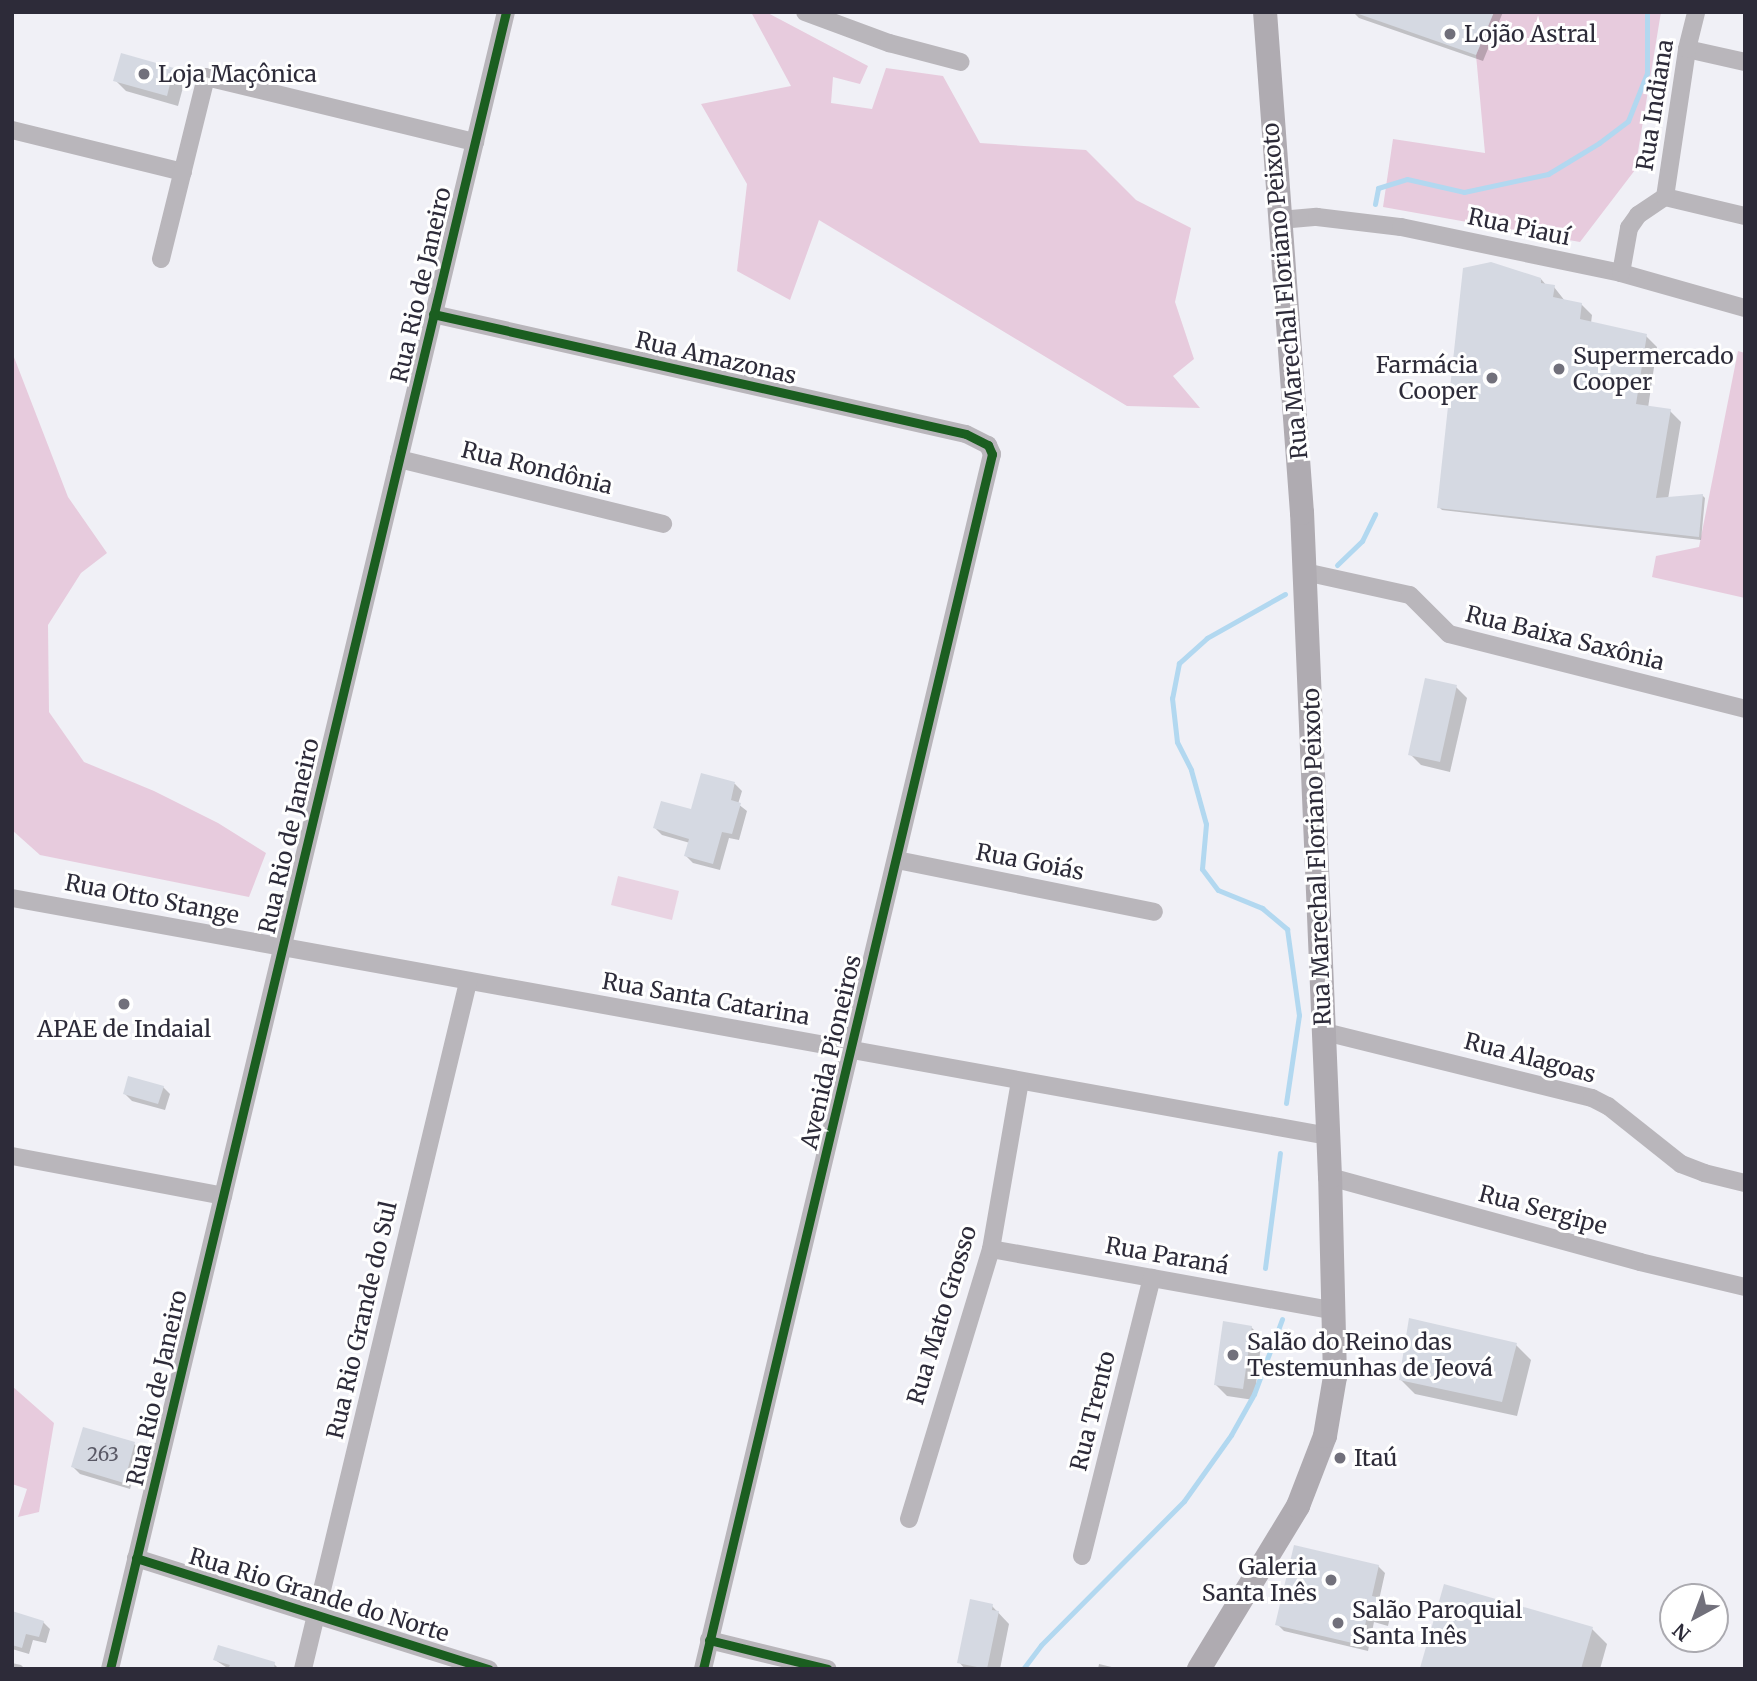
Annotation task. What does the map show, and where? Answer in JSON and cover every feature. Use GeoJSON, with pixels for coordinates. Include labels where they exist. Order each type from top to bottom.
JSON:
{"type":"FeatureCollection","features":[{"type":"Feature","properties":{"kind":"main road","name":"Rua Marechal Floriano Peixoto"},"geometry":{"type":"LineString","coordinates":[[1199,1669],[1293,1516],[1312,1475],[1325,1436],[1332,1398],[1335,1311],[1306,572],[1295,382],[1265,12]]}},
{"type":"Feature","properties":{"kind":"street","name":"Rua Rio de Janeiro"},"geometry":{"type":"LineString","coordinates":[[110,1669],[506,12]]}},
{"type":"Feature","properties":{"kind":"street"},"geometry":{"type":"LineString","coordinates":[[805,12],[889,43],[961,62]]}},
{"type":"Feature","properties":{"kind":"street","name":"Rua Indiana"},"geometry":{"type":"LineString","coordinates":[[1620,273],[1629,228],[1638,215],[1665,197],[1687,49],[1696,12]]}},
{"type":"Feature","properties":{"kind":"street"},"geometry":{"type":"LineString","coordinates":[[1687,49],[1745,62]]}},
{"type":"Feature","properties":{"kind":"street"},"geometry":{"type":"LineString","coordinates":[[161,259],[206,77],[475,142]]}},
{"type":"Feature","properties":{"kind":"street"},"geometry":{"type":"LineString","coordinates":[[12,130],[183,172]]}},
{"type":"Feature","properties":{"kind":"street"},"geometry":{"type":"LineString","coordinates":[[1665,197],[1745,216]]}},
{"type":"Feature","properties":{"kind":"street","name":"Rua Piauí"},"geometry":{"type":"LineString","coordinates":[[1280,220],[1317,217],[1356,219],[1620,273],[1745,308]]}},
{"type":"Feature","properties":{"kind":"street","name":"Rua Amazonas"},"geometry":{"type":"LineString","coordinates":[[433,314],[966,434],[988,445]]}},
{"type":"Feature","properties":{"kind":"street","name":"Avenida Pioneiros"},"geometry":{"type":"LineString","coordinates":[[703,1669],[991,466],[992,454],[988,445]]}},
{"type":"Feature","properties":{"kind":"street","name":"Rua Rondônia"},"geometry":{"type":"LineString","coordinates":[[399,459],[663,524]]}},
{"type":"Feature","properties":{"kind":"street","name":"Rua Baixa Saxônia"},"geometry":{"type":"LineString","coordinates":[[1306,572],[1410,596],[1449,634],[1745,709]]}},
{"type":"Feature","properties":{"kind":"street","name":"Rua Goiás"},"geometry":{"type":"LineString","coordinates":[[897,860],[1154,912]]}},
{"type":"Feature","properties":{"kind":"street","name":"Rua Otto Stange"},"geometry":{"type":"LineString","coordinates":[[12,898],[282,948]]}},
{"type":"Feature","properties":{"kind":"street","name":"Rua Santa Catarina"},"geometry":{"type":"LineString","coordinates":[[282,948],[1328,1136]]}},
{"type":"Feature","properties":{"kind":"street","name":"Rua Rio Grande do Sul"},"geometry":{"type":"LineString","coordinates":[[303,1669],[468,982]]}},
{"type":"Feature","properties":{"kind":"street","name":"Rua Alagoas"},"geometry":{"type":"LineString","coordinates":[[1325,1032],[1592,1098],[1608,1106],[1681,1164],[1745,1183]]}},
{"type":"Feature","properties":{"kind":"street","name":"Rua Mato Grosso"},"geometry":{"type":"LineString","coordinates":[[909,1519],[991,1249],[1020,1081]]}},
{"type":"Feature","properties":{"kind":"street"},"geometry":{"type":"LineString","coordinates":[[12,1156],[223,1196]]}},
{"type":"Feature","properties":{"kind":"street","name":"Rua Sergipe"},"geometry":{"type":"LineString","coordinates":[[1330,1177],[1640,1262],[1745,1287]]}},
{"type":"Feature","properties":{"kind":"street","name":"Rua Paraná"},"geometry":{"type":"LineString","coordinates":[[991,1249],[1335,1311]]}},
{"type":"Feature","properties":{"kind":"street","name":"Rua Trento"},"geometry":{"type":"LineString","coordinates":[[1082,1556],[1152,1278]]}},
{"type":"Feature","properties":{"kind":"street","name":"Rua Rio Grande do Norte"},"geometry":{"type":"LineString","coordinates":[[136,1558],[489,1669]]}},
{"type":"Feature","properties":{"kind":"street"},"geometry":{"type":"LineString","coordinates":[[709,1640],[828,1669]]}},
{"type":"Feature","properties":{"kind":"shaded area"},"geometry":{"type":"Polygon","coordinates":[[[751,12],[766,12],[868,66],[860,84],[833,77],[831,103],[872,109],[886,68],[943,76],[980,143],[1086,150],[1136,200],[1191,228],[1175,302],[1194,359],[1173,376],[1200,408],[1127,406],[819,220],[790,300],[737,271],[747,184],[701,104],[791,86],[751,12]]]}},
{"type":"Feature","properties":{"kind":"shaded area"},"geometry":{"type":"Polygon","coordinates":[[[1494,12],[1661,12],[1635,170],[1580,242],[1383,207],[1393,139],[1485,153],[1476,55],[1494,12]]]}},
{"type":"Feature","properties":{"kind":"shaded area"},"geometry":{"type":"Polygon","coordinates":[[[1738,351],[1745,353],[1745,598],[1652,577],[1656,556],[1699,547],[1738,351]]]}},
{"type":"Feature","properties":{"kind":"shaded area"},"geometry":{"type":"Polygon","coordinates":[[[12,352],[68,497],[107,553],[81,573],[48,625],[49,712],[84,762],[154,791],[218,823],[266,853],[249,897],[40,855],[12,830],[12,352]]]}},
{"type":"Feature","properties":{"kind":"shaded area"},"geometry":{"type":"Polygon","coordinates":[[[618,876],[679,891],[672,920],[611,905],[618,876]]]}},
{"type":"Feature","properties":{"kind":"shaded area"},"geometry":{"type":"Polygon","coordinates":[[[12,1386],[54,1423],[39,1512],[18,1517],[27,1489],[12,1484],[12,1386]]]}},
{"type":"Feature","properties":{"kind":"building","name":"Lojão Astral"},"geometry":{"type":"Polygon","coordinates":[[[1353,12],[1494,12],[1476,55],[1353,12]]]}},
{"type":"Feature","properties":{"kind":"building","name":"Loja Maçônica"},"geometry":{"type":"Polygon","coordinates":[[[121,53],[174,68],[167,96],[113,81],[121,53]]]}},
{"type":"Feature","properties":{"kind":"building","name":"Supermercado Cooper"},"geometry":{"type":"Polygon","coordinates":[[[1491,262],[1541,278],[1541,283],[1555,285],[1553,297],[1582,303],[1580,319],[1647,334],[1636,404],[1671,409],[1656,498],[1703,494],[1699,537],[1437,508],[1463,268],[1491,262]]]}},
{"type":"Feature","properties":{"kind":"building"},"geometry":{"type":"Polygon","coordinates":[[[1425,678],[1457,685],[1440,762],[1408,755],[1425,678]]]}},
{"type":"Feature","properties":{"kind":"building"},"geometry":{"type":"Polygon","coordinates":[[[701,773],[735,782],[731,800],[741,803],[732,834],[722,832],[713,864],[684,856],[689,839],[653,828],[661,801],[691,809],[701,773]]]}},
{"type":"Feature","properties":{"kind":"building"},"geometry":{"type":"Polygon","coordinates":[[[128,1076],[164,1086],[158,1104],[123,1094],[128,1076]]]}},
{"type":"Feature","properties":{"kind":"building"},"geometry":{"type":"Polygon","coordinates":[[[1409,1318],[1517,1343],[1502,1402],[1399,1380],[1409,1318]]]}},
{"type":"Feature","properties":{"kind":"building","name":"Salão do Reino das Testemunhas de Jeová"},"geometry":{"type":"Polygon","coordinates":[[[1223,1321],[1252,1326],[1243,1389],[1214,1385],[1223,1321]]]}},
{"type":"Feature","properties":{"kind":"building"},"geometry":{"type":"Polygon","coordinates":[[[83,1427],[135,1442],[124,1483],[71,1467],[83,1427]]]}},
{"type":"Feature","properties":{"kind":"building","name":"Galeria Santa Inês"},"geometry":{"type":"Polygon","coordinates":[[[1294,1545],[1379,1565],[1372,1596],[1386,1599],[1381,1620],[1367,1616],[1361,1645],[1275,1625],[1294,1545]]]}},
{"type":"Feature","properties":{"kind":"building"},"geometry":{"type":"Polygon","coordinates":[[[1444,1584],[1593,1627],[1581,1669],[1420,1668],[1444,1584]]]}},
{"type":"Feature","properties":{"kind":"building"},"geometry":{"type":"Polygon","coordinates":[[[970,1599],[993,1604],[992,1610],[999,1611],[987,1669],[957,1663],[970,1599]]]}},
{"type":"Feature","properties":{"kind":"building"},"geometry":{"type":"Polygon","coordinates":[[[12,1611],[44,1621],[39,1637],[26,1634],[22,1648],[12,1645],[12,1611]]]}},
{"type":"Feature","properties":{"kind":"building"},"geometry":{"type":"Polygon","coordinates":[[[218,1645],[275,1662],[274,1669],[228,1669],[230,1665],[213,1660],[218,1645]]]}},
{"type":"Feature","properties":{"kind":"waterway"},"geometry":{"type":"LineString","coordinates":[[1375,204],[1378,188],[1407,179],[1464,192],[1548,174],[1599,143],[1628,121],[1647,73],[1647,12]]}},
{"type":"Feature","properties":{"kind":"waterway"},"geometry":{"type":"LineString","coordinates":[[1337,565],[1362,541],[1375,514]]}},
{"type":"Feature","properties":{"kind":"waterway"},"geometry":{"type":"LineString","coordinates":[[1285,594],[1207,638],[1179,663],[1172,698],[1177,742],[1191,770],[1206,824],[1202,869],[1218,890],[1262,908],[1287,929],[1299,1015],[1286,1103]]}},
{"type":"Feature","properties":{"kind":"waterway"},"geometry":{"type":"LineString","coordinates":[[1265,1268],[1280,1153]]}},
{"type":"Feature","properties":{"kind":"waterway"},"geometry":{"type":"LineString","coordinates":[[1023,1669],[1041,1645],[1184,1501],[1231,1435],[1254,1394],[1282,1319]]}},
{"type":"Feature","properties":{"kind":"cycle path"},"geometry":{"type":"LineString","coordinates":[[110,1669],[506,12]]}},
{"type":"Feature","properties":{"kind":"cycle path"},"geometry":{"type":"LineString","coordinates":[[433,314],[966,434],[988,445],[992,454],[703,1669]]}},
{"type":"Feature","properties":{"kind":"cycle path"},"geometry":{"type":"LineString","coordinates":[[136,1558],[489,1669]]}},
{"type":"Feature","properties":{"kind":"cycle path"},"geometry":{"type":"LineString","coordinates":[[709,1640],[828,1669]]}},
{"type":"Feature","properties":{"kind":"place","name":"Lojão Astral"},"geometry":{"type":"Point","coordinates":[1450,34]}},
{"type":"Feature","properties":{"kind":"place","name":"Loja Maçônica"},"geometry":{"type":"Point","coordinates":[144,74]}},
{"type":"Feature","properties":{"kind":"place","name":"Supermercado Cooper"},"geometry":{"type":"Point","coordinates":[1559,369]}},
{"type":"Feature","properties":{"kind":"place","name":"Farmácia Cooper"},"geometry":{"type":"Point","coordinates":[1492,378]}},
{"type":"Feature","properties":{"kind":"place","name":"APAE de Indaial"},"geometry":{"type":"Point","coordinates":[124,1004]}},
{"type":"Feature","properties":{"kind":"place","name":"Salão do Reino das Testemunhas de Jeová"},"geometry":{"type":"Point","coordinates":[1233,1355]}},
{"type":"Feature","properties":{"kind":"place","name":"Itaú"},"geometry":{"type":"Point","coordinates":[1340,1458]}},
{"type":"Feature","properties":{"kind":"place","name":"Galeria Santa Inês"},"geometry":{"type":"Point","coordinates":[1331,1580]}},
{"type":"Feature","properties":{"kind":"place","name":"Salão Paroquial Santa Inês"},"geometry":{"type":"Point","coordinates":[1338,1623]}}]}
